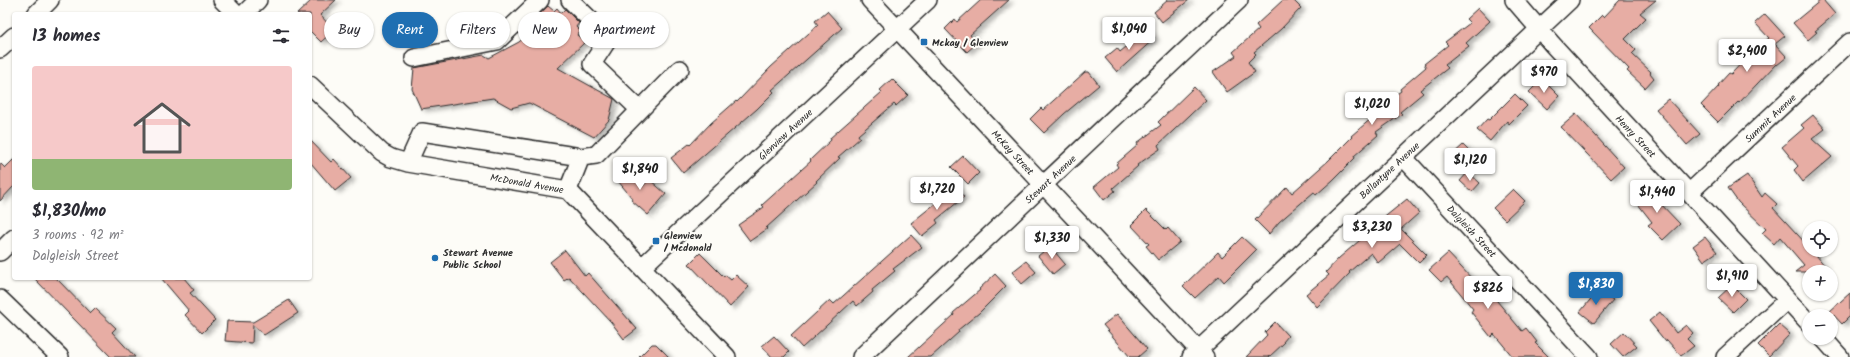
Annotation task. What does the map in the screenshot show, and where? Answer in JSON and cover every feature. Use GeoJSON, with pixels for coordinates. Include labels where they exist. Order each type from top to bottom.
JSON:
{"type":"FeatureCollection","features":[{"type":"Feature","properties":{"kind":"street"},"geometry":{"type":"LineString","coordinates":[[38,12],[50,0]]}},
{"type":"Feature","properties":{"kind":"street"},"geometry":{"type":"LineString","coordinates":[[222,0],[234,12]]}},
{"type":"Feature","properties":{"kind":"street"},"geometry":{"type":"LineString","coordinates":[[246,12],[258,0]]}},
{"type":"Feature","properties":{"kind":"street"},"geometry":{"type":"LineString","coordinates":[[414,58],[497,41],[540,0]]}},
{"type":"Feature","properties":{"kind":"street"},"geometry":{"type":"LineString","coordinates":[[570,0],[609,38],[592,64],[640,110]]}},
{"type":"Feature","properties":{"kind":"street","name":"McKay Street"},"geometry":{"type":"LineString","coordinates":[[870,0],[1044,184],[1198,355]]}},
{"type":"Feature","properties":{"kind":"street","name":"Glenview Avenue"},"geometry":{"type":"LineString","coordinates":[[642,267],[928,0]]}},
{"type":"Feature","properties":{"kind":"street","name":"Stewart Avenue"},"geometry":{"type":"LineString","coordinates":[[861,357],[1239,0]]}},
{"type":"Feature","properties":{"kind":"street","name":"Henry Street"},"geometry":{"type":"LineString","coordinates":[[1514,0],[1802,316]]}},
{"type":"Feature","properties":{"kind":"street","name":"Ballantyne Avenue"},"geometry":{"type":"LineString","coordinates":[[1198,355],[1403,157],[1570,0]]}},
{"type":"Feature","properties":{"kind":"street"},"geometry":{"type":"LineString","coordinates":[[0,49],[12,38]]}},
{"type":"Feature","properties":{"kind":"street","name":"Summit Avenue"},"geometry":{"type":"LineString","coordinates":[[1689,193],[1850,42]]}},
{"type":"Feature","properties":{"kind":"street"},"geometry":{"type":"LineString","coordinates":[[408,163],[422,132],[581,157],[596,155],[680,69]]}},
{"type":"Feature","properties":{"kind":"street","name":"McDonald Avenue"},"geometry":{"type":"LineString","coordinates":[[312,86],[382,153],[391,158],[408,163],[568,190],[727,357]]}},
{"type":"Feature","properties":{"kind":"street"},"geometry":{"type":"LineString","coordinates":[[568,190],[581,157]]}},
{"type":"Feature","properties":{"kind":"street","name":"Dalgleish Street"},"geometry":{"type":"LineString","coordinates":[[1403,157],[1589,357]]}},
{"type":"Feature","properties":{"kind":"street"},"geometry":{"type":"LineString","coordinates":[[0,252],[12,240]]}},
{"type":"Feature","properties":{"kind":"street"},"geometry":{"type":"LineString","coordinates":[[0,299],[60,357]]}},
{"type":"Feature","properties":{"kind":"street"},"geometry":{"type":"LineString","coordinates":[[1725,357],[1787,300]]}},
{"type":"Feature","properties":{"kind":"street"},"geometry":{"type":"LineString","coordinates":[[1829,345],[1840,357],[1850,347]]}},
{"type":"Feature","properties":{"kind":"building"},"geometry":{"type":"Polygon","coordinates":[[[312,0],[336,0],[320,15],[324,19],[324,39],[321,42],[312,33],[312,12],[299,12],[312,0]]]}},
{"type":"Feature","properties":{"kind":"building"},"geometry":{"type":"Polygon","coordinates":[[[981,0],[1009,0],[970,35],[977,43],[967,52],[945,29],[955,19],[957,22],[981,0]]]}},
{"type":"Feature","properties":{"kind":"building"},"geometry":{"type":"Polygon","coordinates":[[[1168,0],[1189,0],[1162,22],[1154,12],[1168,0]]]}},
{"type":"Feature","properties":{"kind":"building"},"geometry":{"type":"Polygon","coordinates":[[[1283,0],[1293,0],[1301,8],[1281,29],[1254,52],[1256,54],[1248,62],[1255,72],[1227,92],[1213,72],[1236,56],[1233,52],[1259,29],[1256,25],[1283,0]]]}},
{"type":"Feature","properties":{"kind":"building"},"geometry":{"type":"Polygon","coordinates":[[[1620,0],[1656,0],[1640,13],[1646,18],[1625,39],[1636,50],[1632,54],[1651,72],[1650,73],[1654,78],[1645,88],[1627,71],[1629,69],[1589,28],[1602,15],[1604,17],[1620,0]]]}},
{"type":"Feature","properties":{"kind":"building"},"geometry":{"type":"Polygon","coordinates":[[[1821,0],[1823,0],[1835,14],[1815,31],[1817,32],[1808,40],[1793,23],[1821,0]]]}},
{"type":"Feature","properties":{"kind":"building"},"geometry":{"type":"Polygon","coordinates":[[[548,6],[554,11],[557,8],[560,12],[542,12],[548,6]]]}},
{"type":"Feature","properties":{"kind":"building"},"geometry":{"type":"Polygon","coordinates":[[[1478,8],[1490,21],[1466,43],[1469,46],[1445,65],[1448,68],[1420,90],[1423,93],[1400,112],[1402,114],[1376,132],[1378,135],[1354,156],[1355,158],[1333,180],[1316,195],[1314,192],[1279,222],[1269,234],[1255,220],[1287,187],[1292,193],[1328,161],[1352,137],[1351,136],[1380,111],[1378,107],[1401,91],[1400,89],[1426,67],[1424,64],[1448,45],[1445,42],[1470,23],[1466,19],[1478,8]]]}},
{"type":"Feature","properties":{"kind":"building"},"geometry":{"type":"Polygon","coordinates":[[[827,11],[842,28],[772,90],[774,92],[757,109],[683,173],[671,158],[689,144],[690,145],[711,123],[736,101],[737,102],[771,67],[818,25],[815,21],[827,11]]]}},
{"type":"Feature","properties":{"kind":"building"},"geometry":{"type":"Polygon","coordinates":[[[1765,14],[1785,36],[1775,44],[1787,57],[1777,65],[1776,64],[1739,103],[1738,102],[1718,122],[1701,105],[1729,73],[1731,74],[1752,52],[1769,38],[1755,23],[1765,14]]]}},
{"type":"Feature","properties":{"kind":"building"},"geometry":{"type":"Polygon","coordinates":[[[571,15],[579,23],[576,27],[579,30],[577,35],[579,37],[579,48],[558,68],[614,99],[609,120],[594,137],[529,103],[511,108],[493,98],[421,109],[412,89],[414,68],[484,55],[489,58],[518,43],[518,48],[571,48],[571,15]]]}},
{"type":"Feature","properties":{"kind":"building"},"geometry":{"type":"Polygon","coordinates":[[[1147,29],[1155,38],[1117,72],[1105,58],[1117,48],[1120,52],[1147,29]]]}},
{"type":"Feature","properties":{"kind":"building"},"geometry":{"type":"Polygon","coordinates":[[[1085,72],[1089,72],[1099,85],[1044,133],[1030,119],[1041,108],[1043,110],[1085,72]]]}},
{"type":"Feature","properties":{"kind":"building"},"geometry":{"type":"Polygon","coordinates":[[[892,79],[908,95],[896,106],[894,104],[858,135],[860,138],[838,157],[840,158],[816,181],[817,182],[766,228],[767,229],[750,241],[738,225],[764,207],[762,205],[811,161],[810,160],[831,140],[830,138],[882,92],[880,90],[892,79]]]}},
{"type":"Feature","properties":{"kind":"building"},"geometry":{"type":"Polygon","coordinates":[[[1542,79],[1559,96],[1547,109],[1529,92],[1542,79]]]}},
{"type":"Feature","properties":{"kind":"building"},"geometry":{"type":"Polygon","coordinates":[[[1194,87],[1206,100],[1158,145],[1160,149],[1137,165],[1138,166],[1113,188],[1115,191],[1104,200],[1094,187],[1118,167],[1116,164],[1138,145],[1137,143],[1161,125],[1158,122],[1194,87]]]}},
{"type":"Feature","properties":{"kind":"building"},"geometry":{"type":"Polygon","coordinates":[[[1515,94],[1527,106],[1509,124],[1507,121],[1490,141],[1477,130],[1515,94]]]}},
{"type":"Feature","properties":{"kind":"building"},"geometry":{"type":"Polygon","coordinates":[[[1668,99],[1700,134],[1687,145],[1656,109],[1668,99]]]}},
{"type":"Feature","properties":{"kind":"building"},"geometry":{"type":"Polygon","coordinates":[[[1576,114],[1624,167],[1611,179],[1561,127],[1576,114]]]}},
{"type":"Feature","properties":{"kind":"building"},"geometry":{"type":"Polygon","coordinates":[[[1813,115],[1825,129],[1812,139],[1832,157],[1803,182],[1794,170],[1798,166],[1782,147],[1804,128],[1801,125],[1813,115]]]}},
{"type":"Feature","properties":{"kind":"building"},"geometry":{"type":"Polygon","coordinates":[[[312,142],[331,162],[334,159],[351,178],[335,191],[312,164],[312,142]]]}},
{"type":"Feature","properties":{"kind":"building"},"geometry":{"type":"Polygon","coordinates":[[[1463,145],[1475,157],[1464,168],[1452,155],[1463,145]]]}},
{"type":"Feature","properties":{"kind":"building"},"geometry":{"type":"Polygon","coordinates":[[[963,156],[979,173],[968,184],[951,167],[963,156]]]}},
{"type":"Feature","properties":{"kind":"building"},"geometry":{"type":"Polygon","coordinates":[[[12,161],[12,188],[0,201],[0,163],[5,168],[12,161]]]}},
{"type":"Feature","properties":{"kind":"building"},"geometry":{"type":"Polygon","coordinates":[[[624,166],[642,187],[649,179],[666,194],[648,215],[631,200],[632,198],[613,175],[624,166]]]}},
{"type":"Feature","properties":{"kind":"building"},"geometry":{"type":"Polygon","coordinates":[[[1468,172],[1480,183],[1472,192],[1460,181],[1468,172]]]}},
{"type":"Feature","properties":{"kind":"building"},"geometry":{"type":"Polygon","coordinates":[[[1747,175],[1762,197],[1765,193],[1777,204],[1773,208],[1802,239],[1802,257],[1818,257],[1824,265],[1804,265],[1780,237],[1774,244],[1762,233],[1766,229],[1738,202],[1728,188],[1747,175]]]}},
{"type":"Feature","properties":{"kind":"building"},"geometry":{"type":"Polygon","coordinates":[[[954,184],[964,197],[936,220],[938,223],[922,236],[911,223],[941,199],[940,197],[954,184]]]}},
{"type":"Feature","properties":{"kind":"building"},"geometry":{"type":"Polygon","coordinates":[[[1649,187],[1659,200],[1658,201],[1680,224],[1663,240],[1648,225],[1652,222],[1634,199],[1649,187]]]}},
{"type":"Feature","properties":{"kind":"building"},"geometry":{"type":"Polygon","coordinates":[[[1513,189],[1525,201],[1505,220],[1493,208],[1513,189]]]}},
{"type":"Feature","properties":{"kind":"building"},"geometry":{"type":"Polygon","coordinates":[[[1407,199],[1419,213],[1401,229],[1427,255],[1419,263],[1400,244],[1378,263],[1371,253],[1349,272],[1350,273],[1317,307],[1306,294],[1329,275],[1326,272],[1339,258],[1373,229],[1371,228],[1407,199]]]}},
{"type":"Feature","properties":{"kind":"building"},"geometry":{"type":"Polygon","coordinates":[[[1146,210],[1166,230],[1168,228],[1180,242],[1158,260],[1146,246],[1149,244],[1131,225],[1146,210]]]}},
{"type":"Feature","properties":{"kind":"building"},"geometry":{"type":"Polygon","coordinates":[[[911,235],[922,247],[893,269],[895,271],[872,290],[873,292],[857,306],[853,301],[802,348],[791,336],[830,300],[834,304],[911,235]]]}},
{"type":"Feature","properties":{"kind":"building"},"geometry":{"type":"Polygon","coordinates":[[[1242,237],[1256,250],[1224,282],[1219,276],[1195,298],[1183,286],[1218,252],[1222,257],[1242,237]]]}},
{"type":"Feature","properties":{"kind":"building"},"geometry":{"type":"Polygon","coordinates":[[[1705,237],[1717,252],[1704,261],[1693,246],[1705,237]]]}},
{"type":"Feature","properties":{"kind":"building"},"geometry":{"type":"Polygon","coordinates":[[[1050,246],[1065,264],[1053,274],[1038,256],[1050,246]]]}},
{"type":"Feature","properties":{"kind":"building"},"geometry":{"type":"Polygon","coordinates":[[[565,250],[585,276],[588,273],[637,329],[624,339],[611,322],[569,277],[564,280],[550,262],[565,250]]]}},
{"type":"Feature","properties":{"kind":"building"},"geometry":{"type":"Polygon","coordinates":[[[700,253],[724,277],[725,275],[731,280],[736,275],[749,287],[730,307],[689,264],[700,253]]]}},
{"type":"Feature","properties":{"kind":"building"},"geometry":{"type":"Polygon","coordinates":[[[1448,253],[1473,280],[1477,277],[1522,331],[1526,328],[1537,342],[1535,343],[1549,357],[1513,357],[1494,334],[1491,337],[1471,312],[1473,309],[1447,277],[1441,282],[1429,270],[1448,253]]]}},
{"type":"Feature","properties":{"kind":"building"},"geometry":{"type":"Polygon","coordinates":[[[1026,261],[1036,272],[1022,284],[1012,272],[1026,261]]]}},
{"type":"Feature","properties":{"kind":"building"},"geometry":{"type":"Polygon","coordinates":[[[1802,267],[1802,272],[1795,272],[1802,267]]]}},
{"type":"Feature","properties":{"kind":"building"},"geometry":{"type":"Polygon","coordinates":[[[995,274],[1006,286],[979,313],[958,330],[959,332],[931,357],[908,357],[954,315],[953,313],[980,290],[979,289],[995,274]]]}},
{"type":"Feature","properties":{"kind":"building"},"geometry":{"type":"Polygon","coordinates":[[[36,280],[58,280],[90,313],[95,308],[116,328],[112,332],[135,357],[111,357],[36,280]]]}},
{"type":"Feature","properties":{"kind":"building"},"geometry":{"type":"Polygon","coordinates":[[[163,280],[186,280],[194,290],[190,293],[215,320],[202,333],[185,315],[189,311],[163,280]]]}},
{"type":"Feature","properties":{"kind":"building"},"geometry":{"type":"Polygon","coordinates":[[[1732,285],[1746,299],[1733,312],[1718,298],[1732,285]]]}},
{"type":"Feature","properties":{"kind":"building"},"geometry":{"type":"Polygon","coordinates":[[[1599,289],[1613,300],[1594,323],[1580,312],[1599,289]]]}},
{"type":"Feature","properties":{"kind":"building"},"geometry":{"type":"Polygon","coordinates":[[[1850,293],[1850,316],[1842,324],[1838,320],[1838,309],[1832,309],[1850,293]]]}},
{"type":"Feature","properties":{"kind":"building"},"geometry":{"type":"Polygon","coordinates":[[[289,300],[298,313],[264,335],[253,325],[252,343],[225,341],[227,321],[253,322],[289,300]]]}},
{"type":"Feature","properties":{"kind":"building"},"geometry":{"type":"Polygon","coordinates":[[[1660,312],[1676,333],[1686,325],[1693,333],[1687,339],[1694,346],[1681,356],[1667,340],[1666,342],[1649,321],[1660,312]]]}},
{"type":"Feature","properties":{"kind":"building"},"geometry":{"type":"Polygon","coordinates":[[[1117,314],[1147,349],[1138,357],[1130,357],[1103,325],[1117,314]]]}},
{"type":"Feature","properties":{"kind":"building"},"geometry":{"type":"Polygon","coordinates":[[[1275,322],[1288,336],[1283,342],[1284,343],[1269,357],[1246,357],[1267,335],[1265,332],[1275,322]]]}},
{"type":"Feature","properties":{"kind":"building"},"geometry":{"type":"Polygon","coordinates":[[[1779,324],[1790,334],[1769,356],[1758,345],[1779,324]]]}},
{"type":"Feature","properties":{"kind":"building"},"geometry":{"type":"Polygon","coordinates":[[[1624,332],[1637,346],[1623,357],[1611,344],[1624,332]]]}},
{"type":"Feature","properties":{"kind":"building"},"geometry":{"type":"Polygon","coordinates":[[[774,336],[789,352],[784,357],[772,357],[762,346],[774,336]]]}},
{"type":"Feature","properties":{"kind":"building"},"geometry":{"type":"Polygon","coordinates":[[[652,344],[656,344],[669,357],[639,357],[652,344]]]}},
{"type":"Feature","properties":{"kind":"place","name":"Mckay / Glenview"},"geometry":{"type":"Point","coordinates":[924,42]}},
{"type":"Feature","properties":{"kind":"place","name":"Glenview / Mcdonald"},"geometry":{"type":"Point","coordinates":[656,241]}},
{"type":"Feature","properties":{"kind":"place","name":"Stewart Avenue Public School"},"geometry":{"type":"Point","coordinates":[435,258]}}]}
